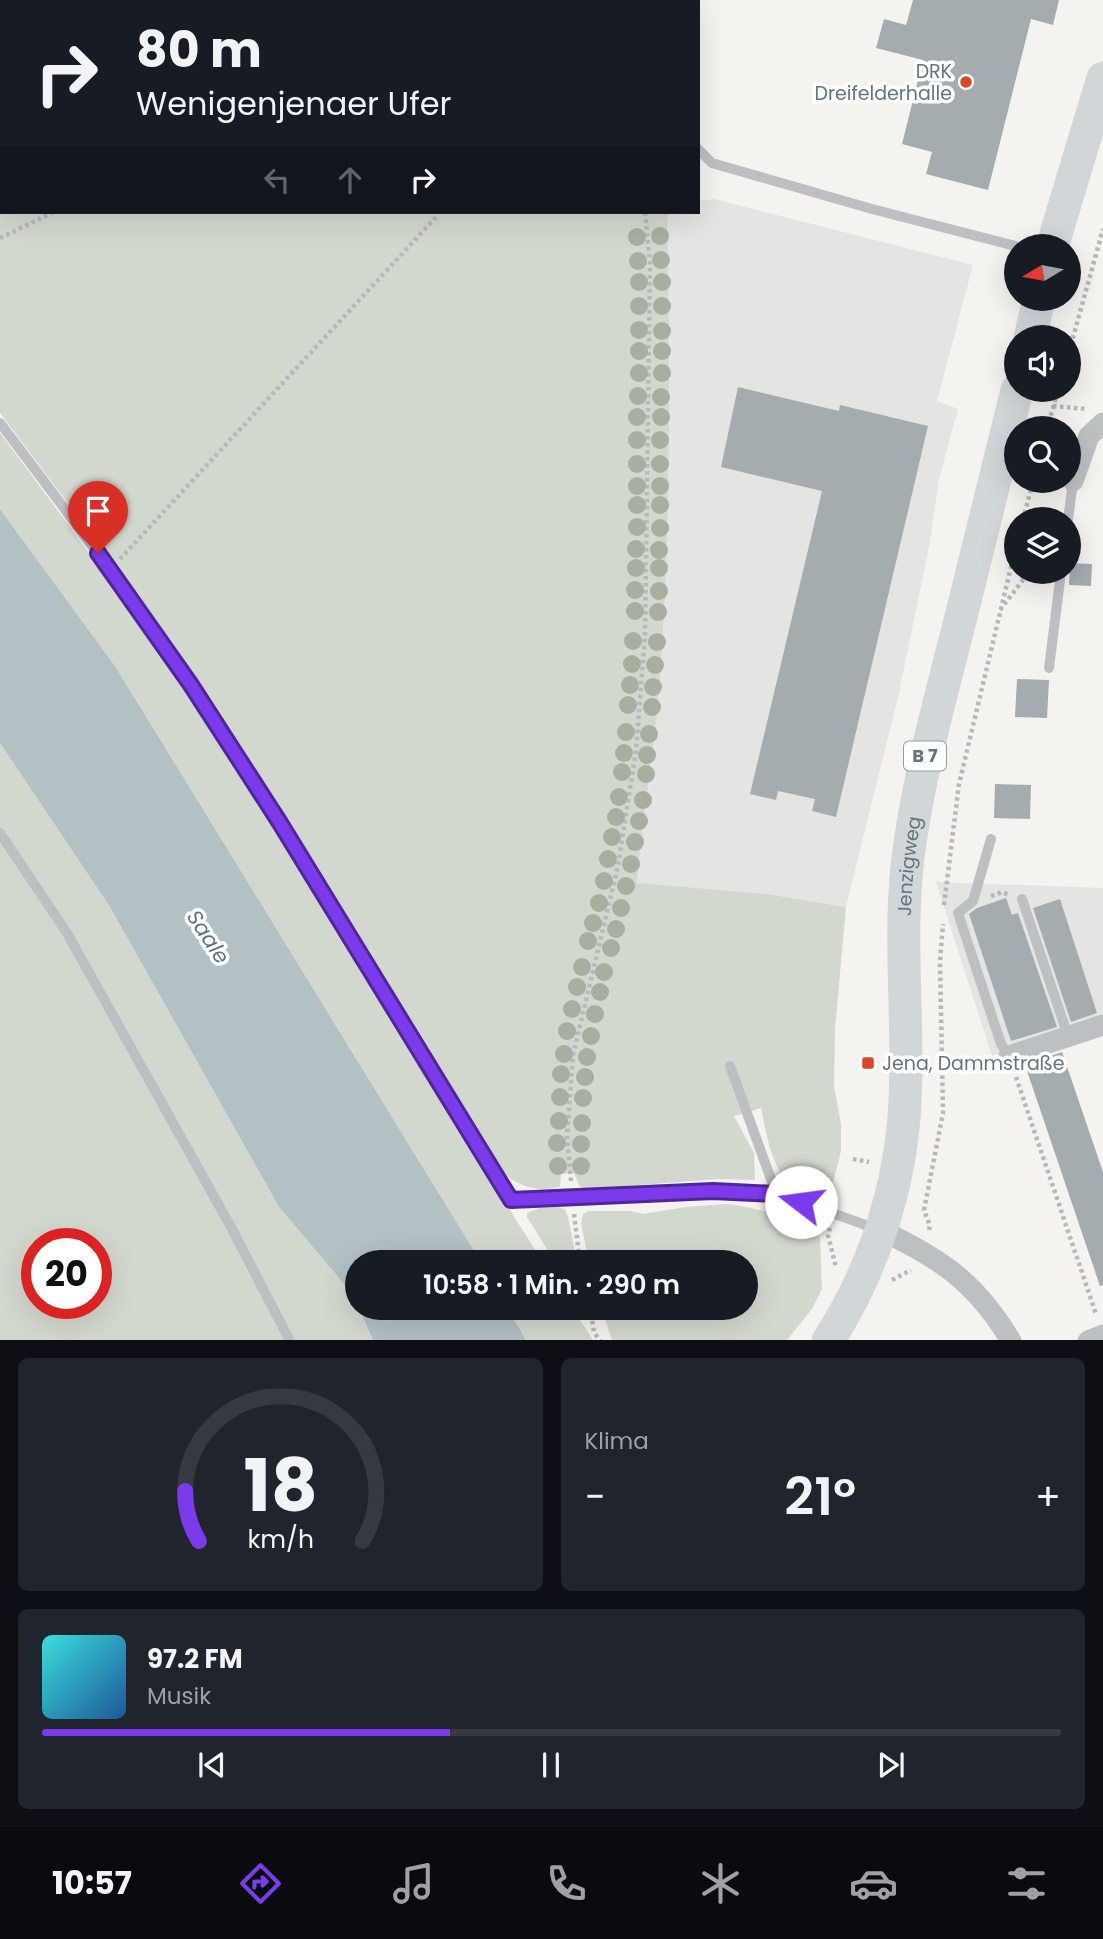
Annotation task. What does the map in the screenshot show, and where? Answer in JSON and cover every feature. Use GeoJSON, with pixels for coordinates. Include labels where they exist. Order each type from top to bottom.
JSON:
{"type":"FeatureCollection","features":[{"type":"Feature","properties":{"kind":"main road"},"geometry":{"type":"LineString","coordinates":[[1056,234],[1103,78]]}},
{"type":"Feature","properties":{"kind":"main road","name":"Jenzigweg"},"geometry":{"type":"LineString","coordinates":[[828,1340],[858,1287],[881,1230],[897,1169],[904,1118],[904,913],[909,846],[922,770],[1014,402]]}},
{"type":"Feature","properties":{"kind":"street"},"geometry":{"type":"LineString","coordinates":[[1081,458],[1099,418]]}},
{"type":"Feature","properties":{"kind":"street"},"geometry":{"type":"LineString","coordinates":[[1009,1056],[1103,1025]]}},
{"type":"Feature","properties":{"kind":"street"},"geometry":{"type":"LineString","coordinates":[[881,1230],[920,1249],[961,1278],[984,1300],[1011,1340]]}},
{"type":"Feature","properties":{"kind":"street"},"geometry":{"type":"LineString","coordinates":[[1088,1340],[1101,1328]]}},
{"type":"Feature","properties":{"kind":"lane"},"geometry":{"type":"LineString","coordinates":[[700,151],[712,163],[1004,243]]}},
{"type":"Feature","properties":{"kind":"lane"},"geometry":{"type":"LineString","coordinates":[[0,423],[110,570],[191,685],[280,823],[511,1200],[713,1191],[776,1194],[881,1230]]}},
{"type":"Feature","properties":{"kind":"lane"},"geometry":{"type":"LineString","coordinates":[[1049,668],[1060,584]]}},
{"type":"Feature","properties":{"kind":"lane"},"geometry":{"type":"LineString","coordinates":[[0,833],[67,933],[231,1227],[290,1340]]}},
{"type":"Feature","properties":{"kind":"lane"},"geometry":{"type":"LineString","coordinates":[[991,839],[973,901],[958,913],[1001,1044],[1009,1056]]}},
{"type":"Feature","properties":{"kind":"lane"},"geometry":{"type":"LineString","coordinates":[[1022,899],[1068,1037]]}},
{"type":"Feature","properties":{"kind":"lane"},"geometry":{"type":"LineString","coordinates":[[730,1066],[776,1194]]}},
{"type":"Feature","properties":{"kind":"path"},"geometry":{"type":"LineString","coordinates":[[0,238],[50,214]]}},
{"type":"Feature","properties":{"kind":"path"},"geometry":{"type":"LineString","coordinates":[[578,1250],[567,1136],[573,1055],[618,866],[636,750],[645,637],[650,263],[645,214]]}},
{"type":"Feature","properties":{"kind":"path"},"geometry":{"type":"LineString","coordinates":[[110,570],[438,215]]}},
{"type":"Feature","properties":{"kind":"path"},"geometry":{"type":"LineString","coordinates":[[1076,325],[1103,229]]}},
{"type":"Feature","properties":{"kind":"path"},"geometry":{"type":"LineString","coordinates":[[1050,416],[1054,402]]}},
{"type":"Feature","properties":{"kind":"path"},"geometry":{"type":"LineString","coordinates":[[1053,406],[1088,410],[1099,418]]}},
{"type":"Feature","properties":{"kind":"path"},"geometry":{"type":"LineString","coordinates":[[998,613],[1020,584]]}},
{"type":"Feature","properties":{"kind":"path"},"geometry":{"type":"LineString","coordinates":[[973,901],[1002,892],[1022,899]]}},
{"type":"Feature","properties":{"kind":"path"},"geometry":{"type":"LineString","coordinates":[[1009,1056],[1101,1328]]}},
{"type":"Feature","properties":{"kind":"path"},"geometry":{"type":"LineString","coordinates":[[592,1320],[594,1332],[600,1340]]}},
{"type":"Feature","properties":{"kind":"shaded area"},"geometry":{"type":"Polygon","coordinates":[[[714,199],[973,265],[937,401],[958,409],[939,479],[929,547],[899,693],[846,907],[767,894],[637,884],[652,764],[664,591],[668,492],[667,214],[700,214],[700,201],[714,199]]]}},
{"type":"Feature","properties":{"kind":"shaded area"},"geometry":{"type":"Polygon","coordinates":[[[0,214],[667,214],[669,445],[664,620],[658,704],[637,883],[767,894],[846,907],[835,1029],[834,1086],[841,1124],[841,1151],[830,1194],[802,1192],[784,1178],[772,1155],[761,1108],[734,1116],[754,1153],[755,1180],[718,1179],[587,1189],[580,1187],[574,1173],[561,1174],[560,1187],[541,1189],[517,1183],[496,1166],[285,820],[195,682],[103,550],[0,413],[0,214]]]}},
{"type":"Feature","properties":{"kind":"shaded area"},"geometry":{"type":"Polygon","coordinates":[[[0,433],[142,628],[243,777],[535,1250],[474,1250],[115,666],[0,509],[0,433]]]}},
{"type":"Feature","properties":{"kind":"shaded area"},"geometry":{"type":"Polygon","coordinates":[[[0,743],[110,907],[279,1207],[345,1285],[345,1320],[364,1320],[373,1340],[0,1340],[0,743]]]}},
{"type":"Feature","properties":{"kind":"shaded area"},"geometry":{"type":"Polygon","coordinates":[[[936,882],[1103,888],[1103,1018],[992,1056],[936,882]]]}},
{"type":"Feature","properties":{"kind":"shaded area"},"geometry":{"type":"Polygon","coordinates":[[[725,1204],[752,1208],[796,1224],[820,1237],[822,1289],[812,1309],[787,1340],[612,1340],[605,1320],[758,1320],[758,1250],[586,1250],[581,1224],[583,1214],[589,1211],[631,1211],[643,1214],[725,1204]]]}},
{"type":"Feature","properties":{"kind":"shaded area"},"geometry":{"type":"Polygon","coordinates":[[[559,1207],[565,1210],[575,1250],[548,1250],[527,1217],[527,1213],[539,1208],[559,1207]]]}},
{"type":"Feature","properties":{"kind":"shaded area"},"geometry":{"type":"Polygon","coordinates":[[[514,1320],[580,1320],[593,1340],[526,1340],[514,1320]]]}},
{"type":"Feature","properties":{"kind":"water","name":"Saale"},"geometry":{"type":"Polygon","coordinates":[[[0,509],[115,666],[474,1250],[345,1250],[345,1285],[279,1207],[110,907],[0,743],[0,509]]]}},
{"type":"Feature","properties":{"kind":"water"},"geometry":{"type":"Polygon","coordinates":[[[364,1320],[514,1320],[526,1340],[373,1340],[364,1320]]]}},
{"type":"Feature","properties":{"kind":"building","name":"DRK Dreifelderhalle"},"geometry":{"type":"Polygon","coordinates":[[[913,0],[1059,0],[1053,25],[1031,19],[988,190],[926,174],[932,152],[902,144],[923,60],[876,48],[884,19],[906,25],[913,0]]]}},
{"type":"Feature","properties":{"kind":"building"},"geometry":{"type":"Polygon","coordinates":[[[738,387],[839,411],[840,405],[928,426],[836,817],[812,811],[815,799],[778,791],[776,800],[750,794],[822,491],[721,467],[738,387]]]}},
{"type":"Feature","properties":{"kind":"building"},"geometry":{"type":"Polygon","coordinates":[[[1081,564],[1092,564],[1091,586],[1069,585],[1081,584],[1081,564]]]}},
{"type":"Feature","properties":{"kind":"building"},"geometry":{"type":"Polygon","coordinates":[[[1017,679],[1049,680],[1047,718],[1015,717],[1017,679]]]}},
{"type":"Feature","properties":{"kind":"building"},"geometry":{"type":"Polygon","coordinates":[[[995,784],[1031,785],[1030,819],[994,818],[995,784]]]}},
{"type":"Feature","properties":{"kind":"building"},"geometry":{"type":"Polygon","coordinates":[[[1006,898],[1012,915],[1018,913],[1057,1027],[1011,1041],[969,914],[977,908],[1006,898]]]}},
{"type":"Feature","properties":{"kind":"building"},"geometry":{"type":"Polygon","coordinates":[[[1060,899],[1097,1013],[1071,1022],[1033,908],[1060,899]]]}},
{"type":"Feature","properties":{"kind":"building"},"geometry":{"type":"Polygon","coordinates":[[[1062,1052],[1103,1172],[1103,1285],[1100,1286],[1025,1065],[1062,1052]]]}},
{"type":"Feature","properties":{"kind":"place","name":"DRK Dreifelderhalle"},"geometry":{"type":"Point","coordinates":[966,82]}},
{"type":"Feature","properties":{"kind":"place","name":"Jena, Dammstraße"},"geometry":{"type":"Point","coordinates":[868,1063]}},
{"type":"Feature","properties":{"kind":"route"},"geometry":{"type":"LineString","coordinates":[[98,553],[191,685],[280,823],[511,1200],[713,1191],[776,1194],[801,1202]]}}]}
